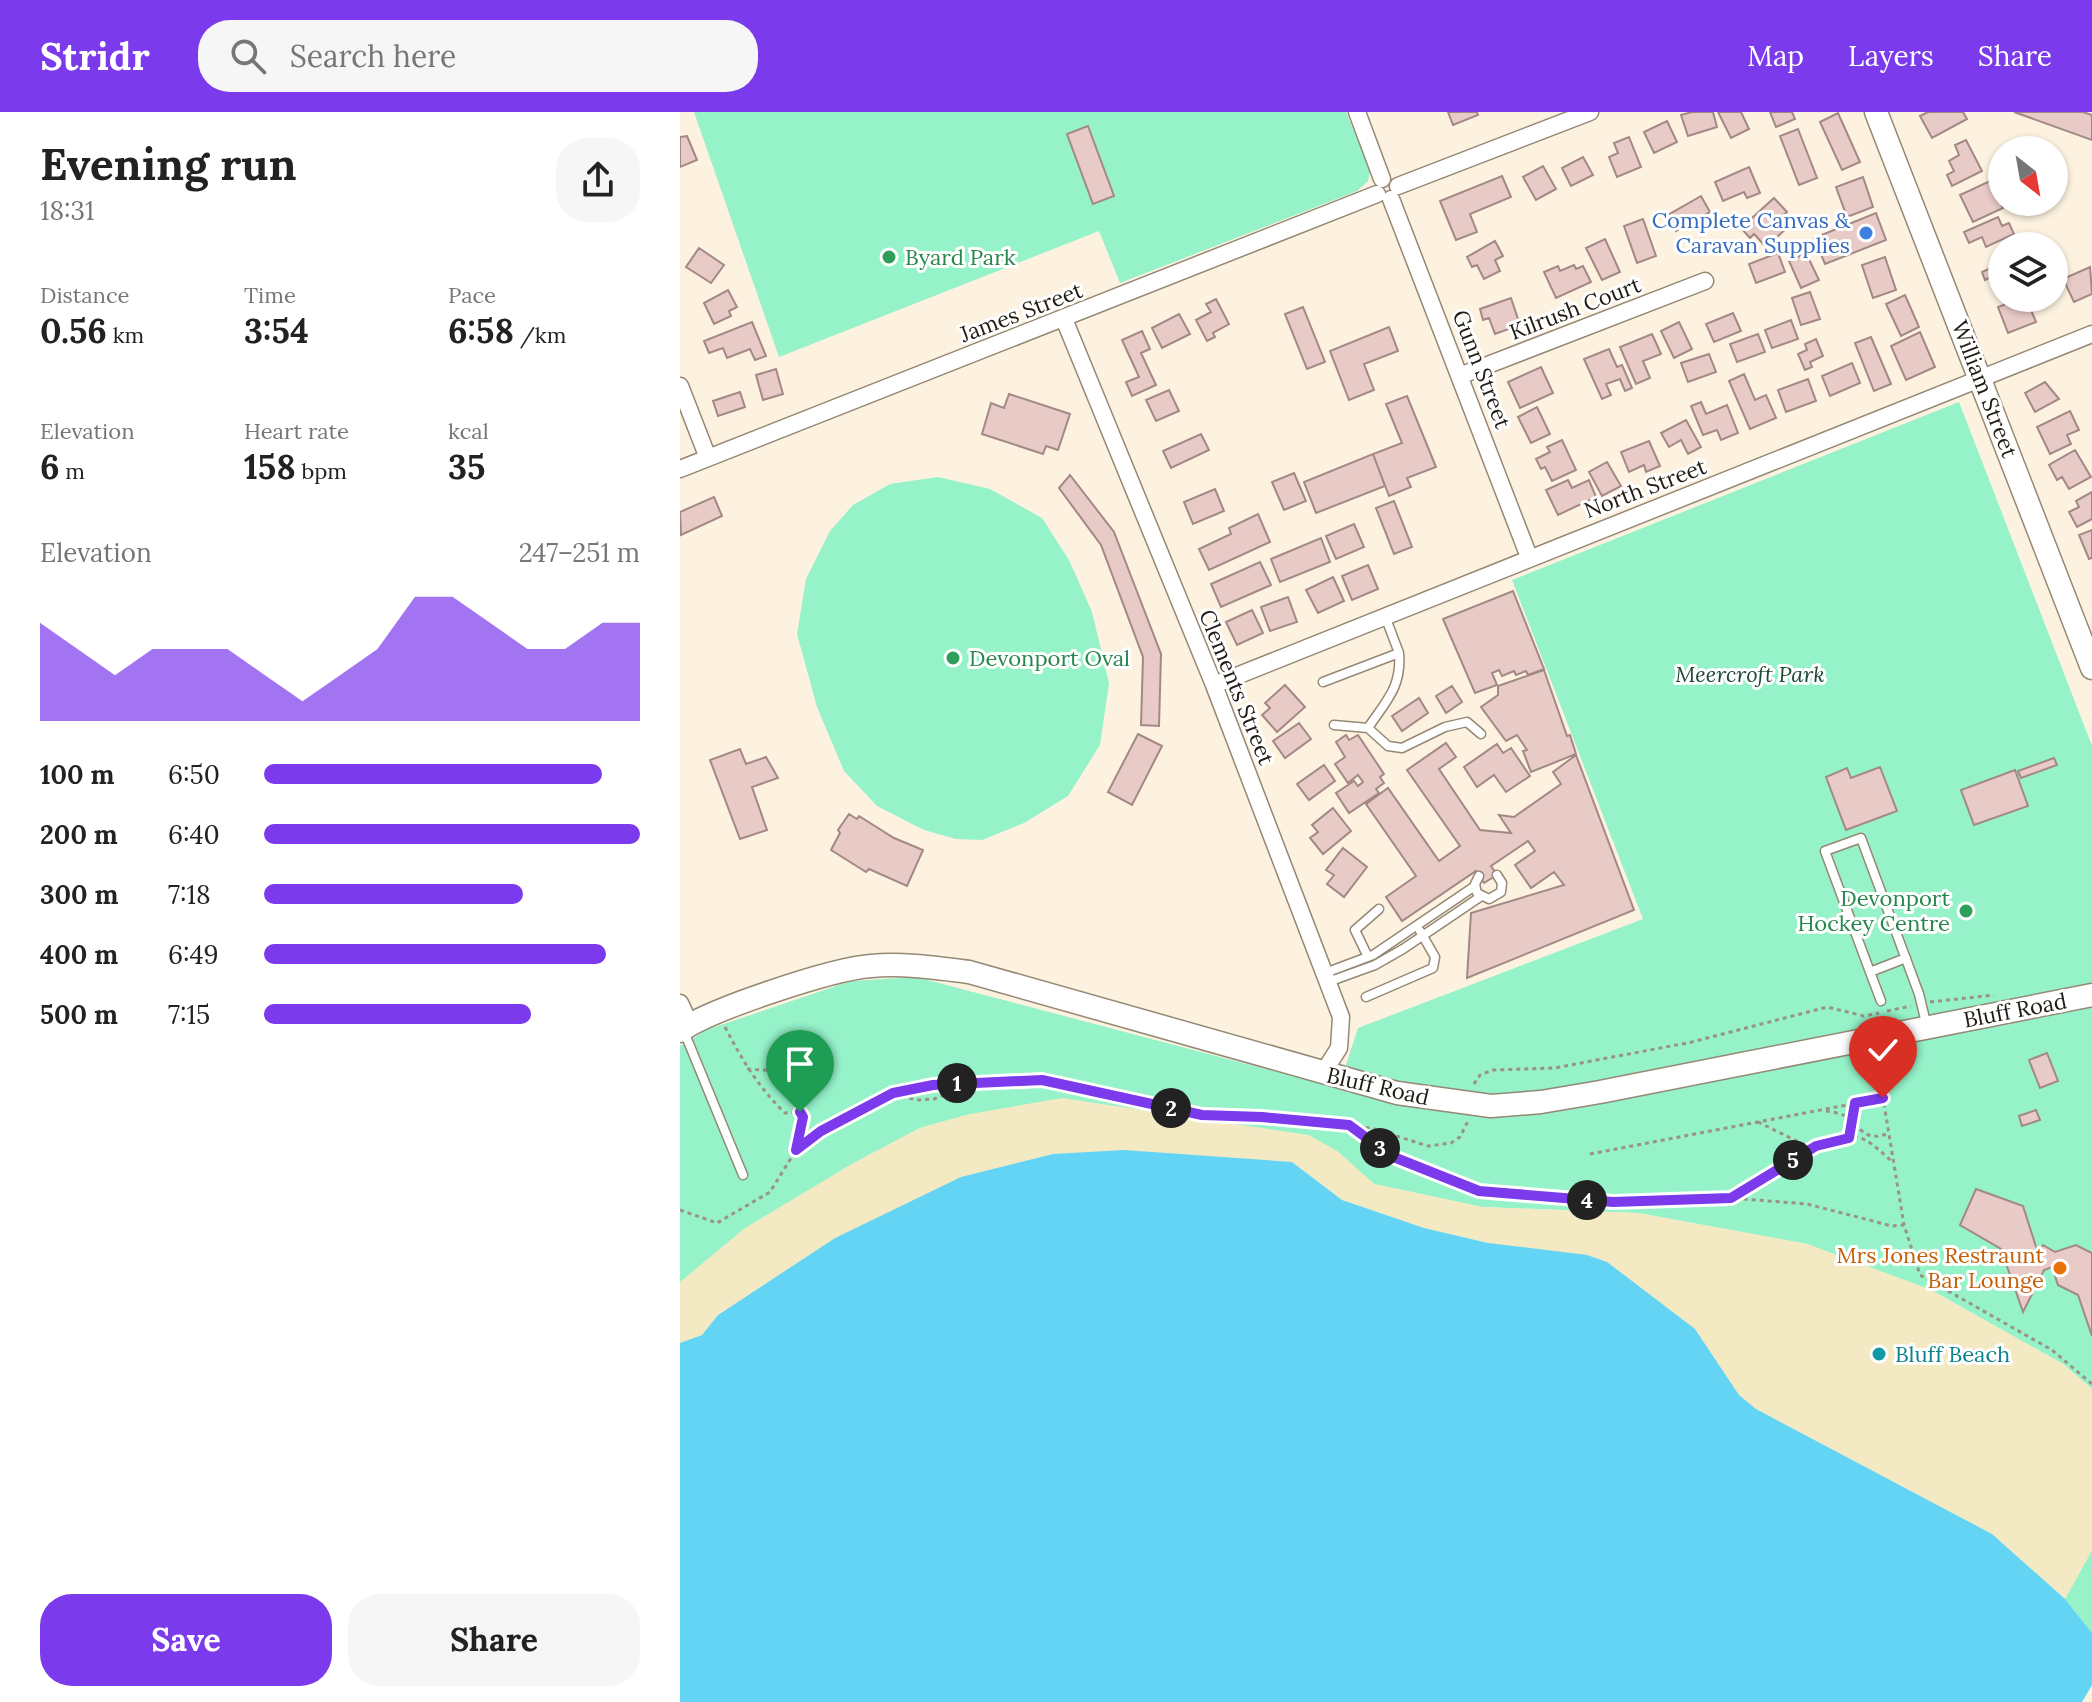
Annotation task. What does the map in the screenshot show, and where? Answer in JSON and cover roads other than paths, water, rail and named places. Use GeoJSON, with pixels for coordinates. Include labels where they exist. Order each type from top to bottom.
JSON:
{"type":"FeatureCollection","features":[{"type":"Feature","properties":{"kind":"street","name":"Gunn Street"},"geometry":{"type":"LineString","coordinates":[[1357,112],[1462,375],[1529,557]]}},
{"type":"Feature","properties":{"kind":"street","name":"James Street"},"geometry":{"type":"LineString","coordinates":[[680,469],[1590,112]]}},
{"type":"Feature","properties":{"kind":"street","name":"William Street"},"geometry":{"type":"LineString","coordinates":[[1876,112],[2092,668]]}},
{"type":"Feature","properties":{"kind":"street","name":"Kilrush Court"},"geometry":{"type":"LineString","coordinates":[[1462,375],[1705,281]]}},
{"type":"Feature","properties":{"kind":"street","name":"Clements Street"},"geometry":{"type":"LineString","coordinates":[[1064,319],[1214,685],[1341,1017],[1339,1048],[1323,1073]]}},
{"type":"Feature","properties":{"kind":"street","name":"North Street"},"geometry":{"type":"LineString","coordinates":[[1214,685],[2092,334]]}},
{"type":"Feature","properties":{"kind":"street"},"geometry":{"type":"LineString","coordinates":[[680,386],[708,458]]}},
{"type":"Feature","properties":{"kind":"street","name":"Bluff Road"},"geometry":{"type":"LineString","coordinates":[[684,1028],[809,980],[869,966],[911,966],[969,972],[1397,1093],[1472,1106],[1556,1100],[2092,995]]}},
{"type":"Feature","properties":{"kind":"street"},"geometry":{"type":"LineString","coordinates":[[680,1003],[684,1028]]}},
{"type":"Feature","properties":{"kind":"lane"},"geometry":{"type":"LineString","coordinates":[[1368,728],[1394,690],[1400,673],[1399,653],[1384,616]]}},
{"type":"Feature","properties":{"kind":"lane"},"geometry":{"type":"LineString","coordinates":[[1323,682],[1399,653]]}},
{"type":"Feature","properties":{"kind":"lane"},"geometry":{"type":"LineString","coordinates":[[1334,725],[1368,728],[1388,746],[1402,748],[1445,727],[1467,722],[1481,734]]}},
{"type":"Feature","properties":{"kind":"lane"},"geometry":{"type":"LineString","coordinates":[[1881,1001],[1825,851],[1861,838],[1906,958],[1928,1028]]}},
{"type":"Feature","properties":{"kind":"lane"},"geometry":{"type":"LineString","coordinates":[[1326,978],[1375,965],[1480,897],[1489,899],[1501,892],[1502,883],[1497,875]]}},
{"type":"Feature","properties":{"kind":"lane"},"geometry":{"type":"LineString","coordinates":[[1326,978],[1368,957],[1417,926],[1475,886],[1479,876]]}},
{"type":"Feature","properties":{"kind":"lane"},"geometry":{"type":"LineString","coordinates":[[1475,886],[1480,897]]}},
{"type":"Feature","properties":{"kind":"lane"},"geometry":{"type":"LineString","coordinates":[[1368,957],[1355,930],[1379,909]]}},
{"type":"Feature","properties":{"kind":"lane"},"geometry":{"type":"LineString","coordinates":[[1366,997],[1433,968],[1435,957],[1417,926]]}},
{"type":"Feature","properties":{"kind":"lane"},"geometry":{"type":"LineString","coordinates":[[1870,972],[1906,958]]}},
{"type":"Feature","properties":{"kind":"lane"},"geometry":{"type":"LineString","coordinates":[[684,1028],[743,1175]]}},
{"type":"Feature","properties":{"kind":"lane"},"geometry":{"type":"LineString","coordinates":[[1878,1078],[1886,1069],[1881,1037]]}},
{"type":"Feature","properties":{"kind":"water"},"geometry":{"type":"Polygon","coordinates":[[[1124,1150],[1292,1162],[1342,1200],[1424,1228],[1488,1243],[1587,1255],[1607,1262],[1695,1329],[1739,1395],[1756,1409],[1992,1534],[2065,1599],[2092,1633],[2092,1685],[2082,1702],[680,1702],[680,1343],[702,1335],[718,1315],[835,1238],[961,1177],[1053,1154],[1124,1150]]]}},
{"type":"Feature","properties":{"kind":"place","name":"Complete Canvas & Caravan Supplies"},"geometry":{"type":"Point","coordinates":[1866,233]}},
{"type":"Feature","properties":{"kind":"place","name":"Byard Park"},"geometry":{"type":"Point","coordinates":[889,257]}},
{"type":"Feature","properties":{"kind":"place","name":"Devonport Oval"},"geometry":{"type":"Point","coordinates":[953,658]}},
{"type":"Feature","properties":{"kind":"place","name":"Devonport Hockey Centre"},"geometry":{"type":"Point","coordinates":[1966,911]}},
{"type":"Feature","properties":{"kind":"place","name":"Mrs Jones Restraunt Bar Lounge"},"geometry":{"type":"Point","coordinates":[2060,1268]}},
{"type":"Feature","properties":{"kind":"place","name":"Bluff Beach"},"geometry":{"type":"Point","coordinates":[1879,1354]}},
{"type":"Feature","properties":{"kind":"park label","name":"Meercroft Park"},"geometry":{"type":"Point","coordinates":[1750,674]}}]}
